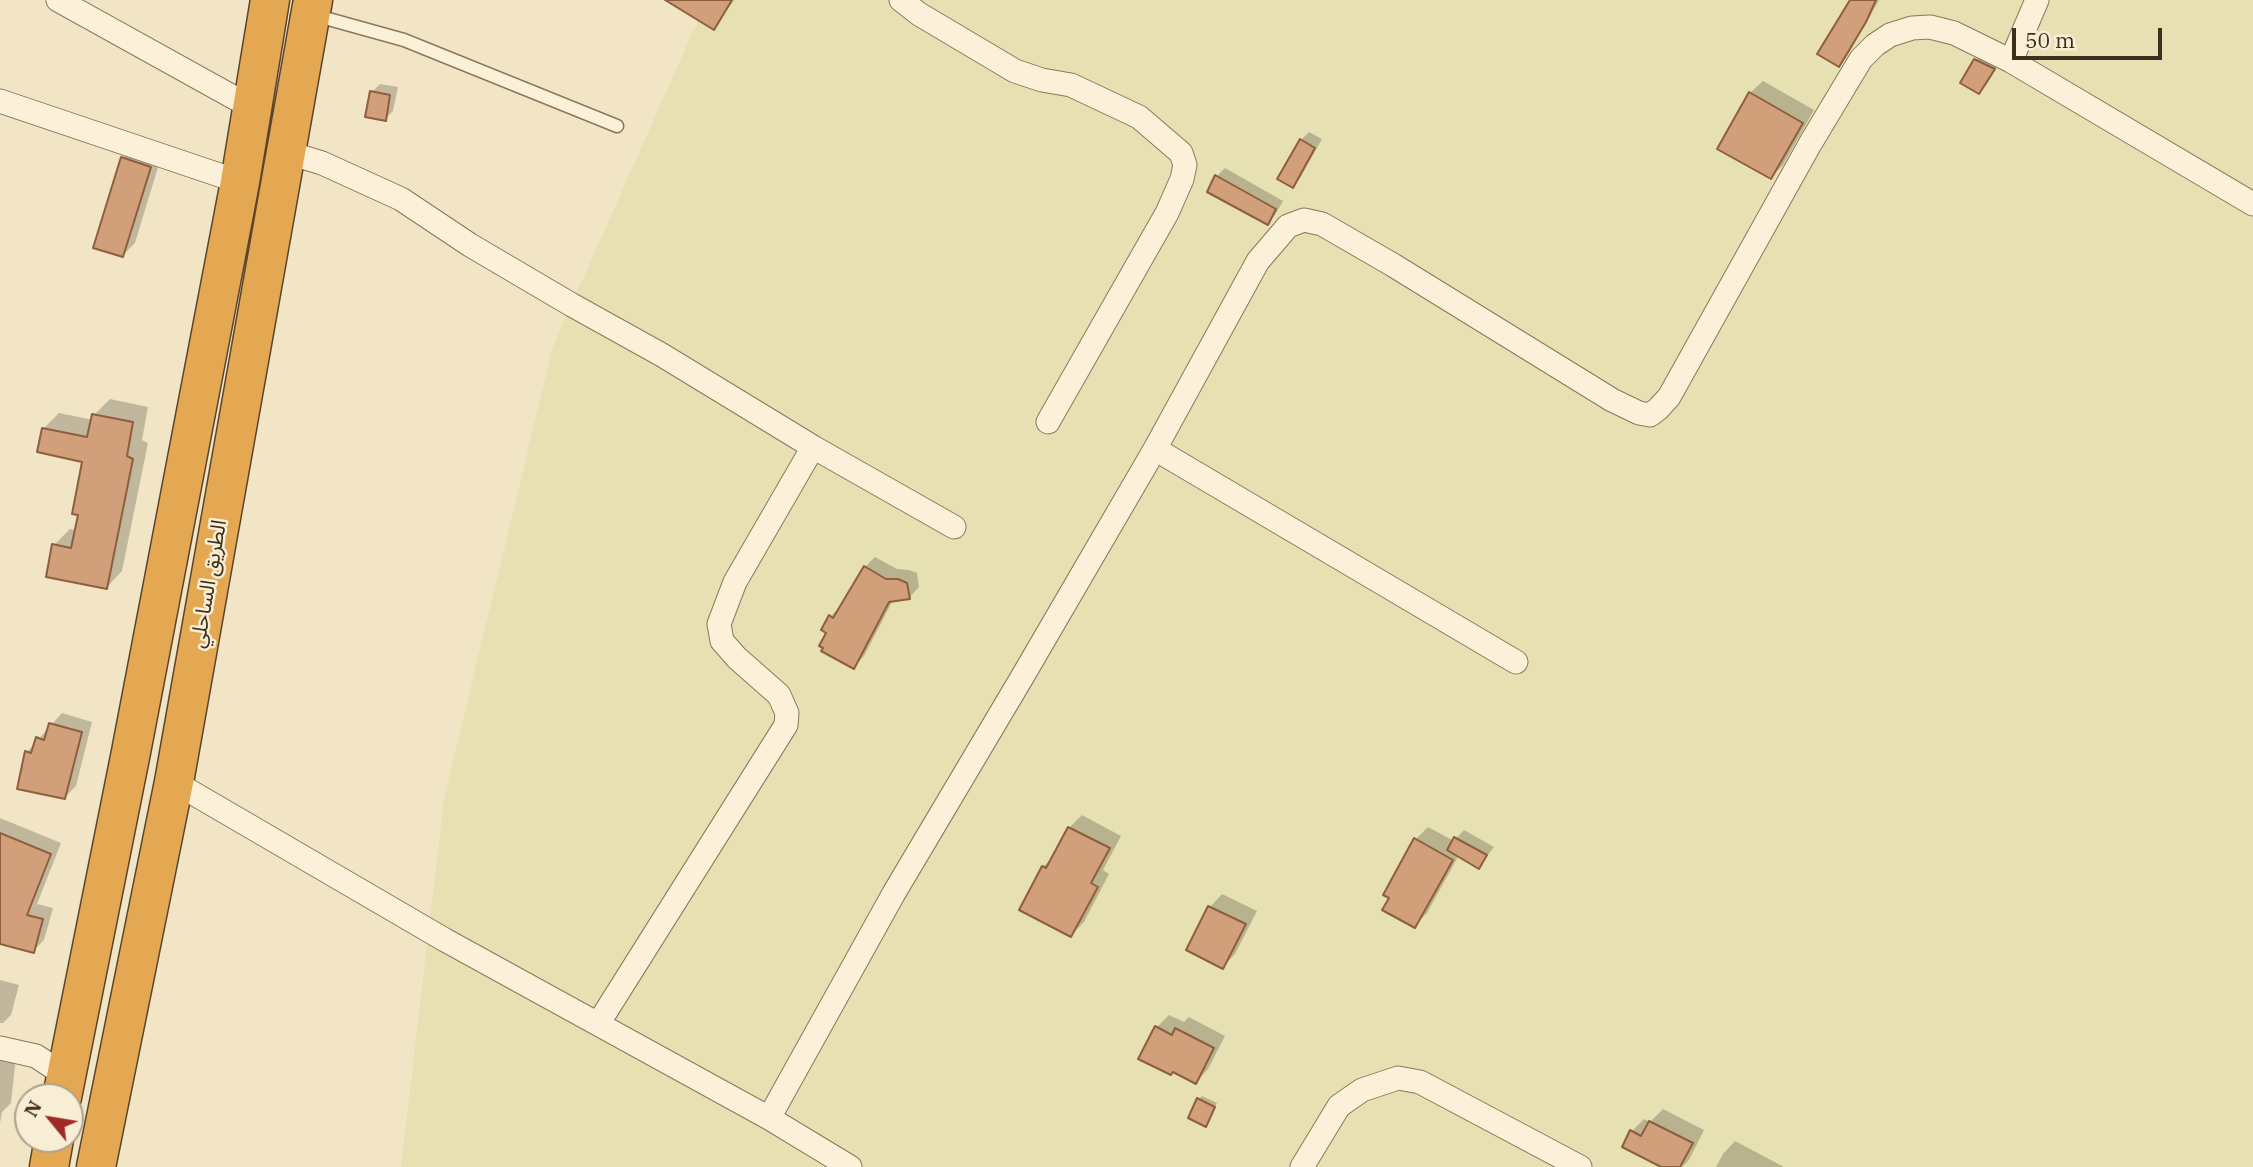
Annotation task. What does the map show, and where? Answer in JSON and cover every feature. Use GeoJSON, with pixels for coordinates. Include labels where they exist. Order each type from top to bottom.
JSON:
{"type":"FeatureCollection","features":[{"type":"Feature","properties":{"kind":"highway"},"geometry":{"type":"LineString","coordinates":[[65,1083],[240,182],[270,0]]}},
{"type":"Feature","properties":{"kind":"highway","name":"الطريق الساحلي"},"geometry":{"type":"LineString","coordinates":[[96,1167],[174,782],[312,7]]}},
{"type":"Feature","properties":{"kind":"street"},"geometry":{"type":"LineString","coordinates":[[58,0],[251,107]]}},
{"type":"Feature","properties":{"kind":"street"},"geometry":{"type":"LineString","coordinates":[[901,0],[919,15],[1015,71],[1042,80],[1071,85],[1139,117],[1181,153],[1185,165],[1182,179],[1167,213],[1048,422]]}},
{"type":"Feature","properties":{"kind":"street"},"geometry":{"type":"LineString","coordinates":[[2011,61],[2037,0]]}},
{"type":"Feature","properties":{"kind":"street"},"geometry":{"type":"LineString","coordinates":[[769,1118],[894,893],[1155,449],[1258,261],[1288,226],[1304,220],[1322,224],[1612,400],[1639,414],[1650,415],[1668,397],[1810,144],[1861,59],[1890,35],[1912,28],[1930,27],[1954,33],[2011,61],[2253,204]]}},
{"type":"Feature","properties":{"kind":"street"},"geometry":{"type":"LineString","coordinates":[[0,101],[240,182]]}},
{"type":"Feature","properties":{"kind":"street"},"geometry":{"type":"LineString","coordinates":[[286,152],[347,173],[401,200],[813,447],[954,527]]}},
{"type":"Feature","properties":{"kind":"street"},"geometry":{"type":"LineString","coordinates":[[598,1024],[786,724],[787,713],[779,695],[722,641],[719,624],[734,582],[813,447]]}},
{"type":"Feature","properties":{"kind":"street"},"geometry":{"type":"LineString","coordinates":[[1155,449],[1516,662]]}},
{"type":"Feature","properties":{"kind":"street"},"geometry":{"type":"LineString","coordinates":[[174,782],[445,940],[769,1118],[850,1167]]}},
{"type":"Feature","properties":{"kind":"street"},"geometry":{"type":"LineString","coordinates":[[0,1048],[36,1056],[61,1083]]}},
{"type":"Feature","properties":{"kind":"street"},"geometry":{"type":"LineString","coordinates":[[1302,1167],[1339,1106],[1362,1090],[1398,1077],[1420,1082],[1580,1167]]}},
{"type":"Feature","properties":{"kind":"lane"},"geometry":{"type":"LineString","coordinates":[[312,7],[404,40],[617,126]]}},
{"type":"Feature","properties":{"kind":"shaded area"},"geometry":{"type":"Polygon","coordinates":[[[707,0],[2253,0],[2253,1167],[401,1167],[444,799],[553,346],[707,0]]]}},
{"type":"Feature","properties":{"kind":"building"},"geometry":{"type":"Polygon","coordinates":[[[665,0],[732,0],[714,30],[665,0]]]}},
{"type":"Feature","properties":{"kind":"building"},"geometry":{"type":"Polygon","coordinates":[[[1850,0],[1876,0],[1839,67],[1817,54],[1850,0]]]}},
{"type":"Feature","properties":{"kind":"building"},"geometry":{"type":"Polygon","coordinates":[[[1974,59],[1995,69],[1979,94],[1960,83],[1974,59]]]}},
{"type":"Feature","properties":{"kind":"building"},"geometry":{"type":"Polygon","coordinates":[[[370,91],[390,95],[386,121],[365,117],[370,91]]]}},
{"type":"Feature","properties":{"kind":"building"},"geometry":{"type":"Polygon","coordinates":[[[1749,92],[1803,123],[1771,179],[1717,149],[1749,92]]]}},
{"type":"Feature","properties":{"kind":"building"},"geometry":{"type":"Polygon","coordinates":[[[1300,139],[1315,148],[1293,188],[1277,179],[1300,139]]]}},
{"type":"Feature","properties":{"kind":"building"},"geometry":{"type":"Polygon","coordinates":[[[121,157],[151,167],[123,257],[93,248],[121,157]]]}},
{"type":"Feature","properties":{"kind":"building"},"geometry":{"type":"Polygon","coordinates":[[[1215,175],[1276,209],[1268,225],[1207,192],[1215,175]]]}},
{"type":"Feature","properties":{"kind":"building"},"geometry":{"type":"Polygon","coordinates":[[[92,414],[133,422],[127,456],[133,459],[107,589],[46,577],[52,544],[71,548],[78,515],[72,514],[82,462],[37,452],[42,428],[87,437],[92,414]]]}},
{"type":"Feature","properties":{"kind":"building"},"geometry":{"type":"Polygon","coordinates":[[[864,566],[886,579],[898,579],[907,583],[910,599],[889,602],[854,669],[821,651],[823,648],[819,646],[826,633],[821,630],[829,615],[833,618],[864,566]]]}},
{"type":"Feature","properties":{"kind":"building"},"geometry":{"type":"Polygon","coordinates":[[[49,723],[82,732],[65,799],[17,789],[25,751],[31,753],[36,737],[44,740],[49,723]]]}},
{"type":"Feature","properties":{"kind":"building"},"geometry":{"type":"Polygon","coordinates":[[[1068,827],[1110,848],[1091,883],[1098,887],[1071,937],[1019,910],[1042,866],[1046,868],[1068,827]]]}},
{"type":"Feature","properties":{"kind":"building"},"geometry":{"type":"Polygon","coordinates":[[[0,833],[51,854],[27,915],[43,919],[34,953],[0,944],[0,833]]]}},
{"type":"Feature","properties":{"kind":"building"},"geometry":{"type":"Polygon","coordinates":[[[1454,837],[1487,855],[1479,869],[1447,850],[1454,837]]]}},
{"type":"Feature","properties":{"kind":"building"},"geometry":{"type":"Polygon","coordinates":[[[1414,838],[1453,860],[1415,928],[1382,910],[1389,898],[1383,895],[1414,838]]]}},
{"type":"Feature","properties":{"kind":"building"},"geometry":{"type":"Polygon","coordinates":[[[1208,906],[1246,924],[1223,969],[1186,950],[1208,906]]]}},
{"type":"Feature","properties":{"kind":"building"},"geometry":{"type":"Polygon","coordinates":[[[1155,1026],[1172,1035],[1175,1028],[1214,1048],[1196,1084],[1138,1059],[1155,1026]]]}},
{"type":"Feature","properties":{"kind":"building"},"geometry":{"type":"Polygon","coordinates":[[[1197,1098],[1215,1107],[1206,1127],[1188,1118],[1197,1098]]]}},
{"type":"Feature","properties":{"kind":"building"},"geometry":{"type":"Polygon","coordinates":[[[1649,1121],[1693,1143],[1680,1167],[1661,1167],[1622,1147],[1630,1130],[1641,1136],[1649,1121]]]}}]}
